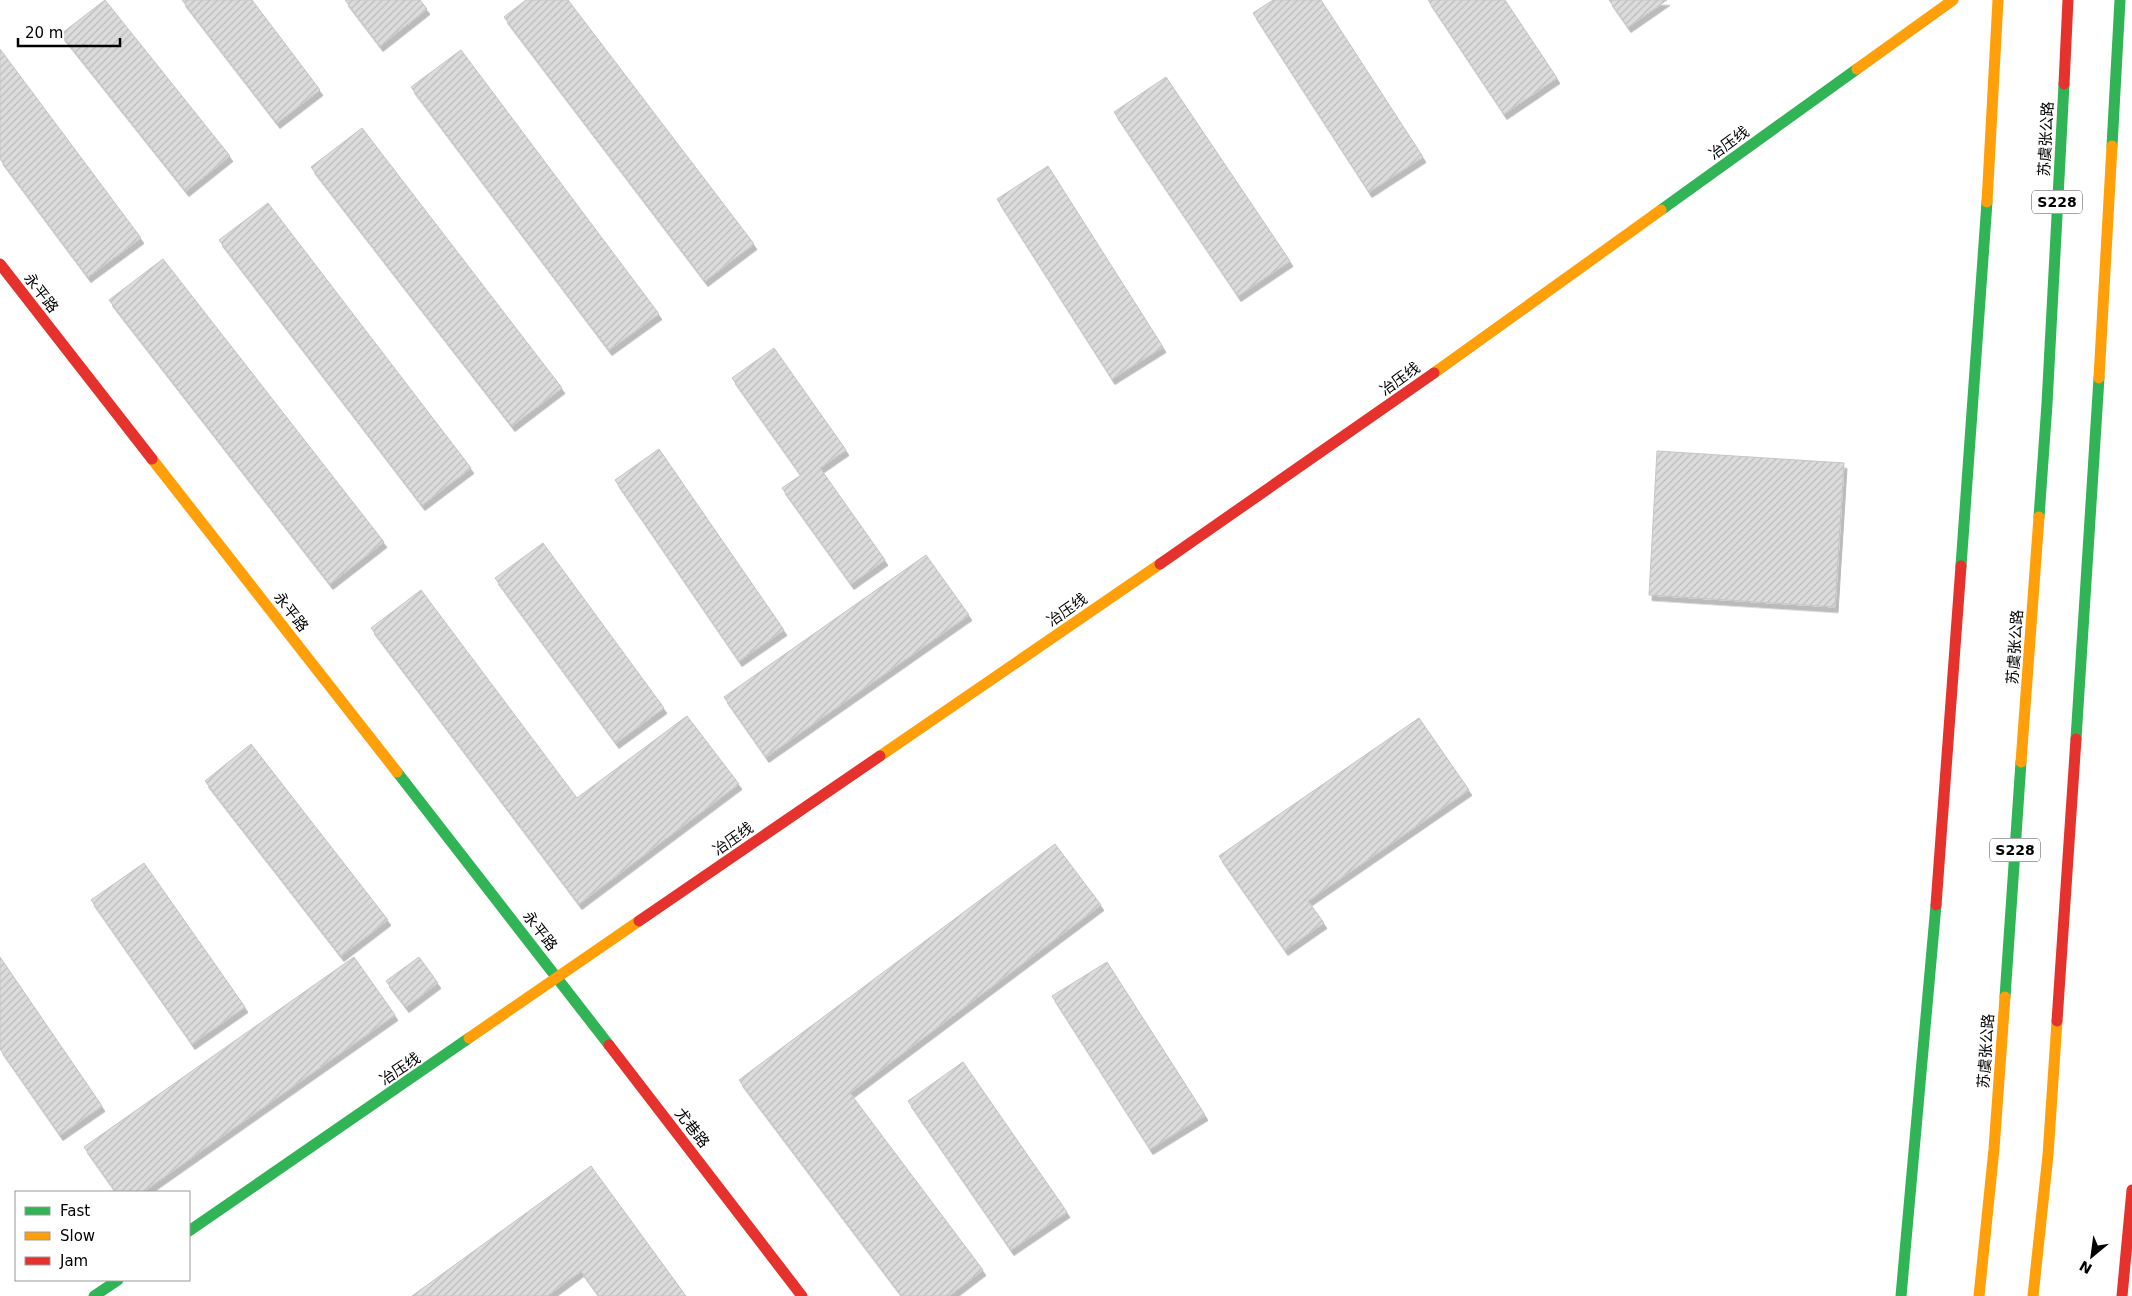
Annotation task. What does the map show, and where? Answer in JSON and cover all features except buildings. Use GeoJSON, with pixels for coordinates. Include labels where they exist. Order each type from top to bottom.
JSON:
{"type":"FeatureCollection","features":[{"type":"Feature","properties":{"kind":"main road","name":"冶压线"},"geometry":{"type":"LineString","coordinates":[[190,1230],[1357,428],[1953,0]]}},
{"type":"Feature","properties":{"kind":"main road"},"geometry":{"type":"LineString","coordinates":[[1901,1296],[1944,801],[1984,252],[1998,0]]}},
{"type":"Feature","properties":{"kind":"main road","name":"苏虞张公路"},"geometry":{"type":"LineString","coordinates":[[1979,1296],[1994,1149],[2047,404],[2068,0]]}},
{"type":"Feature","properties":{"kind":"main road"},"geometry":{"type":"LineString","coordinates":[[2033,1296],[2048,1145],[2097,419],[2120,0]]}},
{"type":"Feature","properties":{"kind":"main road","name":"永平路"},"geometry":{"type":"LineString","coordinates":[[0,264],[558,978]]}},
{"type":"Feature","properties":{"kind":"main road","name":"尤巷路"},"geometry":{"type":"LineString","coordinates":[[558,978],[802,1296]]}},
{"type":"Feature","properties":{"kind":"main road"},"geometry":{"type":"LineString","coordinates":[[2122,1296],[2132,1190]]}},
{"type":"Feature","properties":{"kind":"main road"},"geometry":{"type":"LineString","coordinates":[[94,1296],[116,1281]]}},
{"type":"Feature","properties":{"kind":"traffic: fast"},"geometry":{"type":"LineString","coordinates":[[2112,146],[2120,0]]}},
{"type":"Feature","properties":{"kind":"traffic: fast"},"geometry":{"type":"LineString","coordinates":[[1661,210],[1857,69]]}},
{"type":"Feature","properties":{"kind":"traffic: fast"},"geometry":{"type":"LineString","coordinates":[[2039,517],[2064,84]]}},
{"type":"Feature","properties":{"kind":"traffic: fast"},"geometry":{"type":"LineString","coordinates":[[1961,566],[1987,202]]}},
{"type":"Feature","properties":{"kind":"traffic: fast"},"geometry":{"type":"LineString","coordinates":[[2076,739],[2099,378]]}},
{"type":"Feature","properties":{"kind":"traffic: fast"},"geometry":{"type":"LineString","coordinates":[[2005,997],[2021,762]]}},
{"type":"Feature","properties":{"kind":"traffic: fast"},"geometry":{"type":"LineString","coordinates":[[397,772],[609,1045]]}},
{"type":"Feature","properties":{"kind":"traffic: fast"},"geometry":{"type":"LineString","coordinates":[[1901,1296],[1936,905]]}},
{"type":"Feature","properties":{"kind":"traffic: fast"},"geometry":{"type":"LineString","coordinates":[[190,1230],[469,1038]]}},
{"type":"Feature","properties":{"kind":"traffic: fast"},"geometry":{"type":"LineString","coordinates":[[94,1296],[116,1281]]}},
{"type":"Feature","properties":{"kind":"traffic: slow"},"geometry":{"type":"LineString","coordinates":[[1857,69],[1953,0]]}},
{"type":"Feature","properties":{"kind":"traffic: slow"},"geometry":{"type":"LineString","coordinates":[[1987,202],[1998,0]]}},
{"type":"Feature","properties":{"kind":"traffic: slow"},"geometry":{"type":"LineString","coordinates":[[2099,378],[2112,146]]}},
{"type":"Feature","properties":{"kind":"traffic: slow"},"geometry":{"type":"LineString","coordinates":[[1434,373],[1661,210]]}},
{"type":"Feature","properties":{"kind":"traffic: slow"},"geometry":{"type":"LineString","coordinates":[[152,459],[397,772]]}},
{"type":"Feature","properties":{"kind":"traffic: slow"},"geometry":{"type":"LineString","coordinates":[[2021,762],[2039,517]]}},
{"type":"Feature","properties":{"kind":"traffic: slow"},"geometry":{"type":"LineString","coordinates":[[880,756],[1160,564]]}},
{"type":"Feature","properties":{"kind":"traffic: slow"},"geometry":{"type":"LineString","coordinates":[[469,1038],[639,921]]}},
{"type":"Feature","properties":{"kind":"traffic: slow"},"geometry":{"type":"LineString","coordinates":[[1979,1296],[1994,1149],[2005,997]]}},
{"type":"Feature","properties":{"kind":"traffic: slow"},"geometry":{"type":"LineString","coordinates":[[2033,1296],[2048,1155],[2057,1021]]}},
{"type":"Feature","properties":{"kind":"traffic: jam"},"geometry":{"type":"LineString","coordinates":[[2064,84],[2068,0]]}},
{"type":"Feature","properties":{"kind":"traffic: jam"},"geometry":{"type":"LineString","coordinates":[[0,264],[152,459]]}},
{"type":"Feature","properties":{"kind":"traffic: jam"},"geometry":{"type":"LineString","coordinates":[[1160,564],[1434,373]]}},
{"type":"Feature","properties":{"kind":"traffic: jam"},"geometry":{"type":"LineString","coordinates":[[1936,905],[1961,566]]}},
{"type":"Feature","properties":{"kind":"traffic: jam"},"geometry":{"type":"LineString","coordinates":[[2057,1021],[2076,739]]}},
{"type":"Feature","properties":{"kind":"traffic: jam"},"geometry":{"type":"LineString","coordinates":[[639,921],[880,756]]}},
{"type":"Feature","properties":{"kind":"traffic: jam"},"geometry":{"type":"LineString","coordinates":[[609,1045],[802,1296]]}},
{"type":"Feature","properties":{"kind":"traffic: jam"},"geometry":{"type":"LineString","coordinates":[[2122,1296],[2132,1190]]}}]}
